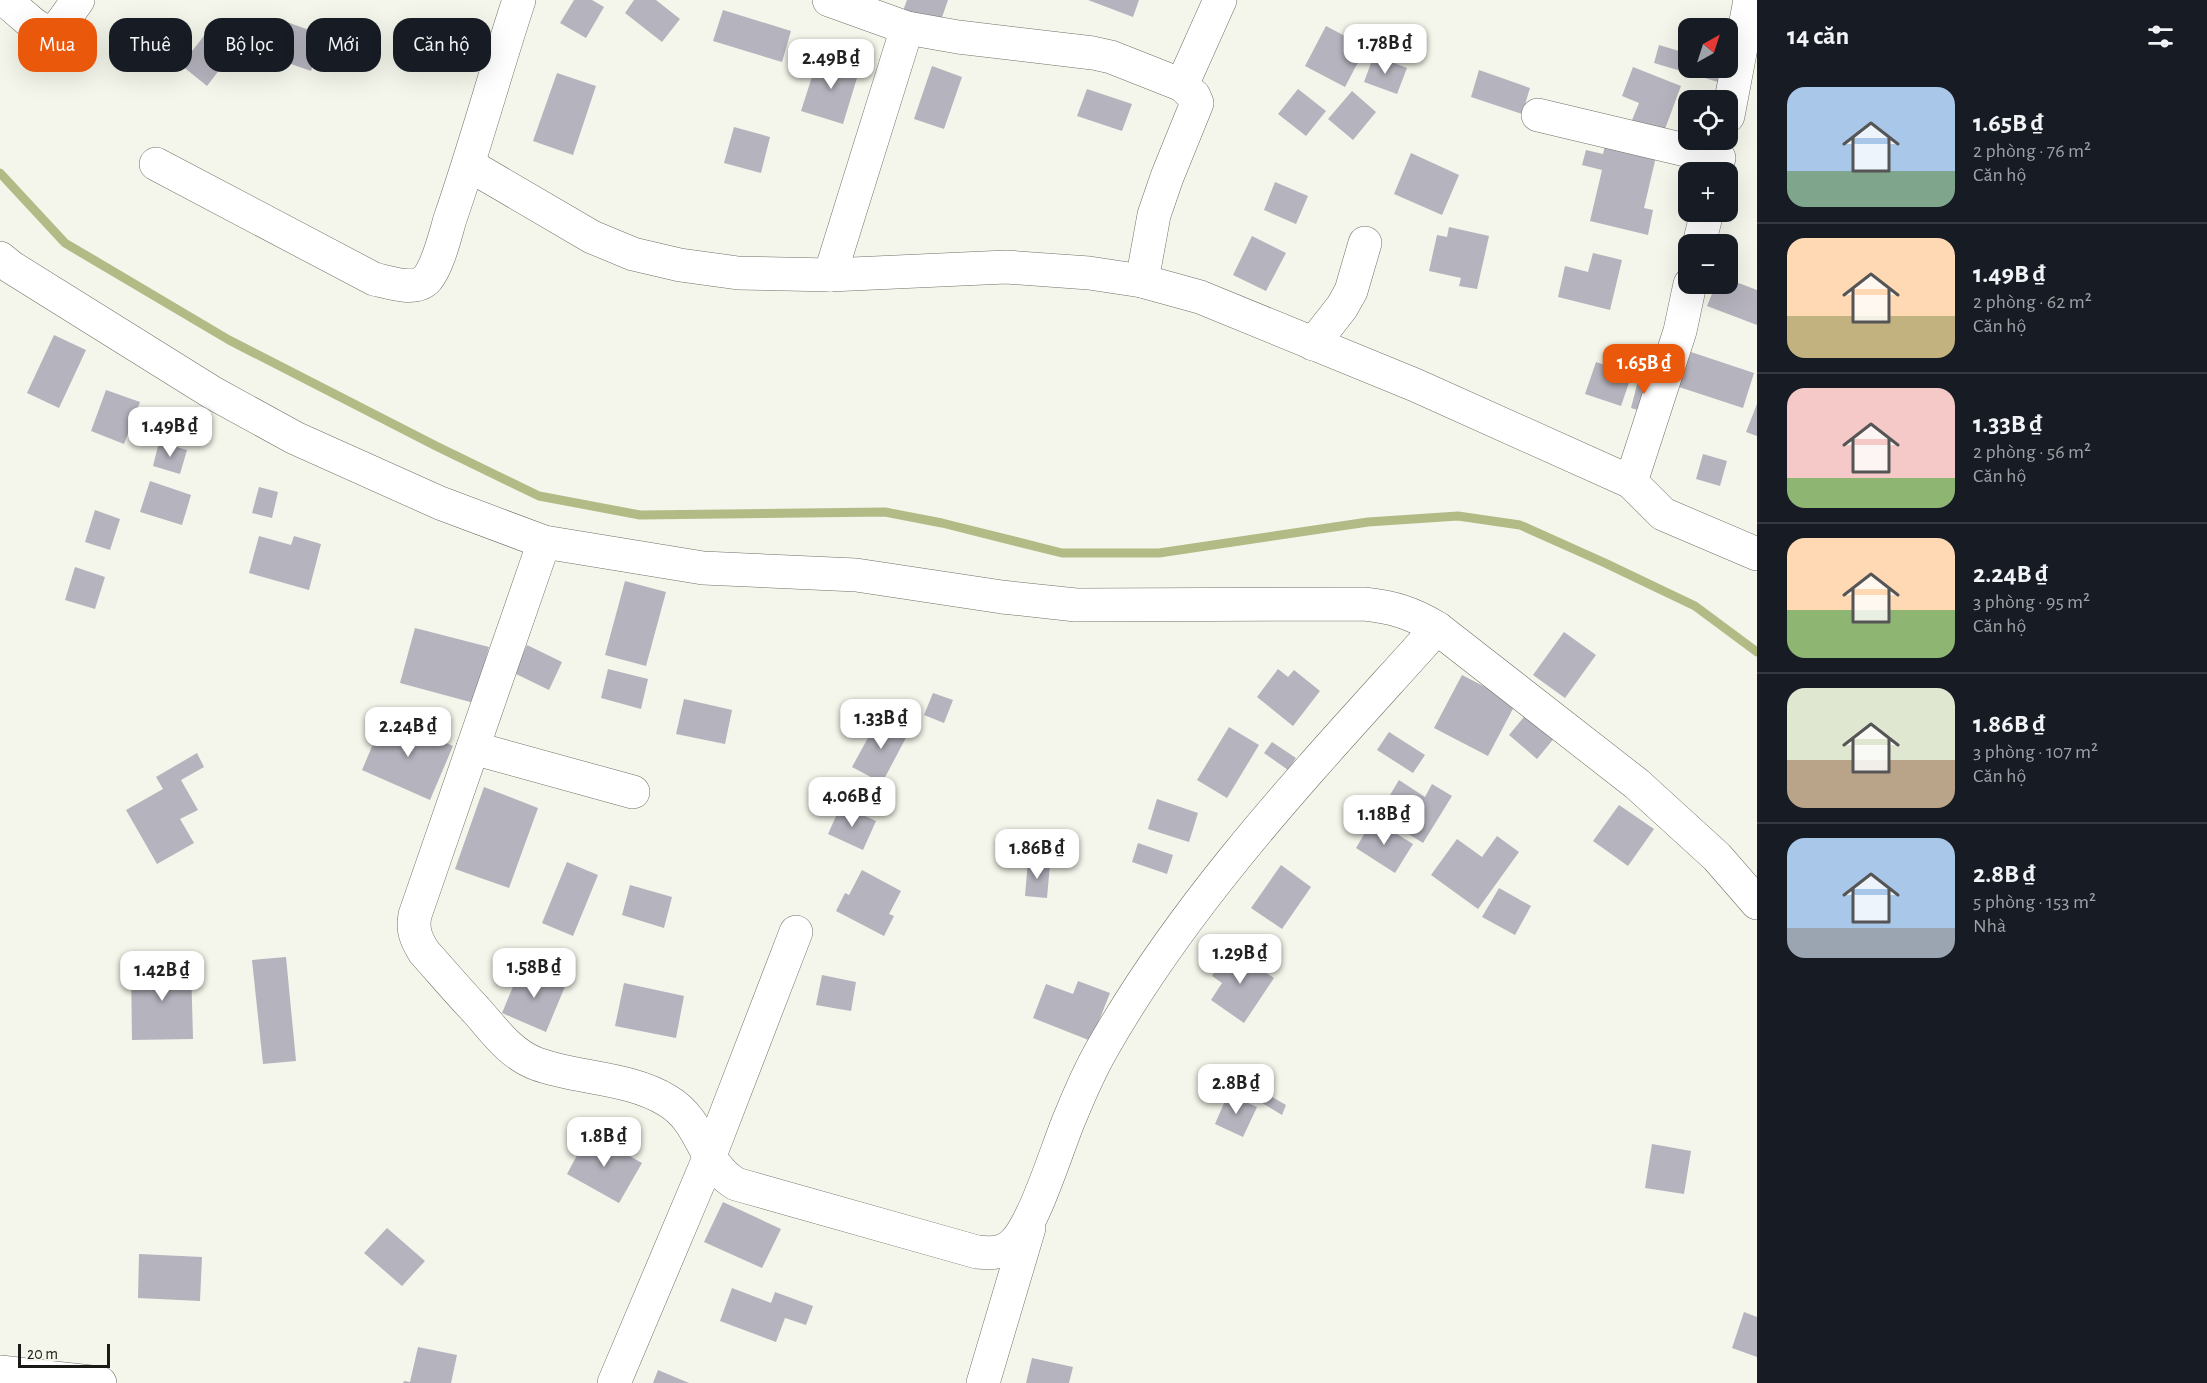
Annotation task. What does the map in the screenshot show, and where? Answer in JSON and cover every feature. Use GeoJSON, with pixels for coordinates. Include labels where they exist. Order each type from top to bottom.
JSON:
{"type":"FeatureCollection","features":[{"type":"Feature","properties":{"kind":"street"},"geometry":{"type":"LineString","coordinates":[[5,0],[33,24],[49,34],[55,32],[78,0]]}},
{"type":"Feature","properties":{"kind":"street"},"geometry":{"type":"LineString","coordinates":[[156,164],[374,279],[399,285],[416,284],[426,280],[435,264],[469,165],[519,0]]}},
{"type":"Feature","properties":{"kind":"street"},"geometry":{"type":"LineString","coordinates":[[830,0],[907,28],[1111,57],[1182,85],[1194,96],[1197,103],[1154,215],[1142,281]]}},
{"type":"Feature","properties":{"kind":"street"},"geometry":{"type":"LineString","coordinates":[[1182,85],[1220,0]]}},
{"type":"Feature","properties":{"kind":"street"},"geometry":{"type":"LineString","coordinates":[[1733,90],[1750,0]]}},
{"type":"Feature","properties":{"kind":"street"},"geometry":{"type":"LineString","coordinates":[[830,275],[907,28]]}},
{"type":"Feature","properties":{"kind":"street"},"geometry":{"type":"LineString","coordinates":[[1538,115],[1719,157]]}},
{"type":"Feature","properties":{"kind":"street"},"geometry":{"type":"LineString","coordinates":[[469,165],[592,237],[633,254],[680,265],[738,273],[830,275],[1006,267],[1089,273],[1142,281],[1200,297],[1415,385],[1631,482],[1663,514],[1757,554]]}},
{"type":"Feature","properties":{"kind":"street"},"geometry":{"type":"LineString","coordinates":[[1313,344],[1342,308],[1351,291],[1365,243]]}},
{"type":"Feature","properties":{"kind":"street"},"geometry":{"type":"LineString","coordinates":[[0,258],[213,393],[295,438],[440,503],[544,542],[703,568],[856,575],[1002,597],[1076,605],[1364,604],[1386,606],[1414,614],[1437,628],[1637,784],[1717,856],[1757,903]]}},
{"type":"Feature","properties":{"kind":"street"},"geometry":{"type":"LineString","coordinates":[[1631,482],[1680,331],[1688,294]]}},
{"type":"Feature","properties":{"kind":"street"},"geometry":{"type":"LineString","coordinates":[[544,542],[415,915],[413,927],[416,939],[424,952],[516,1053],[537,1064],[649,1091],[669,1102],[686,1115],[697,1130],[709,1158],[719,1171],[736,1185],[977,1252],[993,1253],[1013,1245],[1034,1209]]}},
{"type":"Feature","properties":{"kind":"street"},"geometry":{"type":"LineString","coordinates":[[983,1383],[1034,1209],[1071,1114],[1100,1052],[1128,1004],[1163,950],[1256,831],[1437,628]]}},
{"type":"Feature","properties":{"kind":"street"},"geometry":{"type":"LineString","coordinates":[[473,748],[633,792]]}},
{"type":"Feature","properties":{"kind":"street"},"geometry":{"type":"LineString","coordinates":[[614,1383],[709,1158],[796,932]]}},
{"type":"Feature","properties":{"kind":"street"},"geometry":{"type":"LineString","coordinates":[[0,1372],[100,1383]]}},
{"type":"Feature","properties":{"kind":"building"},"geometry":{"type":"Polygon","coordinates":[[[574,0],[592,0],[604,7],[586,38],[560,23],[574,0]]]}},
{"type":"Feature","properties":{"kind":"building"},"geometry":{"type":"Polygon","coordinates":[[[634,0],[656,0],[680,19],[662,42],[625,13],[634,0]]]}},
{"type":"Feature","properties":{"kind":"building"},"geometry":{"type":"Polygon","coordinates":[[[907,0],[948,0],[940,23],[903,11],[907,0]]]}},
{"type":"Feature","properties":{"kind":"building"},"geometry":{"type":"Polygon","coordinates":[[[1088,0],[1139,0],[1133,17],[1088,0]]]}},
{"type":"Feature","properties":{"kind":"building"},"geometry":{"type":"Polygon","coordinates":[[[723,10],[791,31],[782,62],[713,41],[723,10]]]}},
{"type":"Feature","properties":{"kind":"building"},"geometry":{"type":"Polygon","coordinates":[[[294,25],[306,29],[306,69],[294,65],[294,25]]]}},
{"type":"Feature","properties":{"kind":"building"},"geometry":{"type":"Polygon","coordinates":[[[1326,26],[1366,47],[1345,87],[1305,66],[1326,26]]]}},
{"type":"Feature","properties":{"kind":"building"},"geometry":{"type":"Polygon","coordinates":[[[204,36],[204,72],[218,72],[207,86],[190,72],[192,72],[192,51],[204,36]]]}},
{"type":"Feature","properties":{"kind":"building"},"geometry":{"type":"Polygon","coordinates":[[[1659,45],[1678,51],[1678,70],[1654,63],[1659,45]]]}},
{"type":"Feature","properties":{"kind":"building"},"geometry":{"type":"Polygon","coordinates":[[[819,55],[860,68],[843,124],[801,111],[819,55]]]}},
{"type":"Feature","properties":{"kind":"building"},"geometry":{"type":"Polygon","coordinates":[[[1374,55],[1407,68],[1397,94],[1364,82],[1374,55]]]}},
{"type":"Feature","properties":{"kind":"building"},"geometry":{"type":"Polygon","coordinates":[[[932,66],[962,77],[944,129],[914,119],[932,66]]]}},
{"type":"Feature","properties":{"kind":"building"},"geometry":{"type":"Polygon","coordinates":[[[1633,67],[1681,86],[1662,137],[1630,125],[1639,103],[1622,96],[1633,67]]]}},
{"type":"Feature","properties":{"kind":"building"},"geometry":{"type":"Polygon","coordinates":[[[1479,70],[1530,88],[1522,114],[1471,97],[1479,70]]]}},
{"type":"Feature","properties":{"kind":"building"},"geometry":{"type":"Polygon","coordinates":[[[557,73],[596,86],[573,155],[533,141],[557,73]]]}},
{"type":"Feature","properties":{"kind":"building"},"geometry":{"type":"Polygon","coordinates":[[[1705,78],[1719,78],[1718,82],[1705,78]]]}},
{"type":"Feature","properties":{"kind":"building"},"geometry":{"type":"Polygon","coordinates":[[[1087,89],[1132,104],[1122,131],[1077,116],[1087,89]]]}},
{"type":"Feature","properties":{"kind":"building"},"geometry":{"type":"Polygon","coordinates":[[[1298,89],[1326,111],[1306,136],[1278,114],[1298,89]]]}},
{"type":"Feature","properties":{"kind":"building"},"geometry":{"type":"Polygon","coordinates":[[[1352,91],[1376,112],[1353,140],[1328,119],[1352,91]]]}},
{"type":"Feature","properties":{"kind":"building"},"geometry":{"type":"Polygon","coordinates":[[[734,127],[770,137],[761,173],[724,163],[734,127]]]}},
{"type":"Feature","properties":{"kind":"building"},"geometry":{"type":"Polygon","coordinates":[[[1607,136],[1658,148],[1644,208],[1653,210],[1648,235],[1590,221],[1602,170],[1582,165],[1586,150],[1603,154],[1607,136]]]}},
{"type":"Feature","properties":{"kind":"building"},"geometry":{"type":"Polygon","coordinates":[[[1411,153],[1459,175],[1442,215],[1394,194],[1411,153]]]}},
{"type":"Feature","properties":{"kind":"building"},"geometry":{"type":"Polygon","coordinates":[[[1275,182],[1308,196],[1296,224],[1264,210],[1275,182]]]}},
{"type":"Feature","properties":{"kind":"building"},"geometry":{"type":"Polygon","coordinates":[[[1449,227],[1489,236],[1477,289],[1459,286],[1461,278],[1429,271],[1437,235],[1447,237],[1449,227]]]}},
{"type":"Feature","properties":{"kind":"building"},"geometry":{"type":"Polygon","coordinates":[[[1252,236],[1286,253],[1266,291],[1233,275],[1252,236]]]}},
{"type":"Feature","properties":{"kind":"building"},"geometry":{"type":"Polygon","coordinates":[[[1593,253],[1622,260],[1610,310],[1558,297],[1565,266],[1588,272],[1593,253]]]}},
{"type":"Feature","properties":{"kind":"building"},"geometry":{"type":"Polygon","coordinates":[[[1738,283],[1757,290],[1757,325],[1707,306],[1712,294],[1738,294],[1738,283]]]}},
{"type":"Feature","properties":{"kind":"building"},"geometry":{"type":"Polygon","coordinates":[[[54,335],[86,350],[59,408],[27,393],[54,335]]]}},
{"type":"Feature","properties":{"kind":"building"},"geometry":{"type":"Polygon","coordinates":[[[1691,352],[1754,373],[1743,408],[1679,387],[1691,352]]]}},
{"type":"Feature","properties":{"kind":"building"},"geometry":{"type":"Polygon","coordinates":[[[1596,362],[1632,374],[1621,406],[1585,394],[1596,362]]]}},
{"type":"Feature","properties":{"kind":"building"},"geometry":{"type":"Polygon","coordinates":[[[1639,377],[1656,382],[1648,413],[1631,408],[1639,377]]]}},
{"type":"Feature","properties":{"kind":"building"},"geometry":{"type":"Polygon","coordinates":[[[106,390],[140,402],[124,444],[91,431],[106,390]]]}},
{"type":"Feature","properties":{"kind":"building"},"geometry":{"type":"Polygon","coordinates":[[[1757,404],[1757,436],[1746,432],[1757,404]]]}},
{"type":"Feature","properties":{"kind":"building"},"geometry":{"type":"Polygon","coordinates":[[[159,442],[187,450],[180,474],[153,466],[159,442]]]}},
{"type":"Feature","properties":{"kind":"building"},"geometry":{"type":"Polygon","coordinates":[[[1703,454],[1727,461],[1720,486],[1696,479],[1703,454]]]}},
{"type":"Feature","properties":{"kind":"building"},"geometry":{"type":"Polygon","coordinates":[[[150,481],[191,495],[182,525],[140,512],[150,481]]]}},
{"type":"Feature","properties":{"kind":"building"},"geometry":{"type":"Polygon","coordinates":[[[259,487],[278,492],[272,518],[252,513],[259,487]]]}},
{"type":"Feature","properties":{"kind":"building"},"geometry":{"type":"Polygon","coordinates":[[[95,510],[120,519],[110,550],[85,542],[95,510]]]}},
{"type":"Feature","properties":{"kind":"building"},"geometry":{"type":"Polygon","coordinates":[[[259,536],[291,545],[294,536],[321,544],[309,590],[249,573],[259,536]]]}},
{"type":"Feature","properties":{"kind":"building"},"geometry":{"type":"Polygon","coordinates":[[[75,567],[105,577],[95,609],[65,600],[75,567]]]}},
{"type":"Feature","properties":{"kind":"building"},"geometry":{"type":"Polygon","coordinates":[[[625,581],[666,592],[646,666],[605,655],[625,581]]]}},
{"type":"Feature","properties":{"kind":"building"},"geometry":{"type":"Polygon","coordinates":[[[415,628],[489,647],[474,703],[400,683],[415,628]]]}},
{"type":"Feature","properties":{"kind":"building"},"geometry":{"type":"Polygon","coordinates":[[[1564,632],[1596,655],[1565,698],[1533,675],[1564,632]]]}},
{"type":"Feature","properties":{"kind":"building"},"geometry":{"type":"Polygon","coordinates":[[[527,645],[562,662],[549,690],[514,673],[527,645]]]}},
{"type":"Feature","properties":{"kind":"building"},"geometry":{"type":"Polygon","coordinates":[[[608,669],[648,679],[641,709],[601,698],[608,669]]]}},
{"type":"Feature","properties":{"kind":"building"},"geometry":{"type":"Polygon","coordinates":[[[1278,669],[1288,677],[1294,670],[1320,691],[1293,726],[1257,697],[1278,669]]]}},
{"type":"Feature","properties":{"kind":"building"},"geometry":{"type":"Polygon","coordinates":[[[1462,675],[1516,703],[1488,756],[1434,728],[1462,675]]]}},
{"type":"Feature","properties":{"kind":"building"},"geometry":{"type":"Polygon","coordinates":[[[933,693],[953,700],[944,723],[924,715],[933,693]]]}},
{"type":"Feature","properties":{"kind":"building"},"geometry":{"type":"Polygon","coordinates":[[[684,699],[732,710],[725,744],[676,734],[684,699]]]}},
{"type":"Feature","properties":{"kind":"building"},"geometry":{"type":"Polygon","coordinates":[[[1528,712],[1556,736],[1537,759],[1509,735],[1528,712]]]}},
{"type":"Feature","properties":{"kind":"building"},"geometry":{"type":"Polygon","coordinates":[[[385,716],[453,746],[430,800],[362,770],[385,716]]]}},
{"type":"Feature","properties":{"kind":"building"},"geometry":{"type":"Polygon","coordinates":[[[880,716],[909,732],[882,783],[852,767],[880,716]]]}},
{"type":"Feature","properties":{"kind":"building"},"geometry":{"type":"Polygon","coordinates":[[[1229,727],[1259,745],[1227,798],[1197,780],[1229,727]]]}},
{"type":"Feature","properties":{"kind":"building"},"geometry":{"type":"Polygon","coordinates":[[[1389,732],[1425,755],[1413,773],[1377,750],[1389,732]]]}},
{"type":"Feature","properties":{"kind":"building"},"geometry":{"type":"Polygon","coordinates":[[[1272,742],[1296,758],[1288,770],[1264,753],[1272,742]]]}},
{"type":"Feature","properties":{"kind":"building"},"geometry":{"type":"Polygon","coordinates":[[[197,753],[204,767],[181,780],[198,810],[180,819],[194,843],[157,864],[126,810],[163,789],[156,777],[197,753]]]}},
{"type":"Feature","properties":{"kind":"building"},"geometry":{"type":"Polygon","coordinates":[[[1399,780],[1425,797],[1432,784],[1452,796],[1423,843],[1378,815],[1399,780]]]}},
{"type":"Feature","properties":{"kind":"building"},"geometry":{"type":"Polygon","coordinates":[[[484,787],[538,808],[509,888],[455,869],[484,787]]]}},
{"type":"Feature","properties":{"kind":"building"},"geometry":{"type":"Polygon","coordinates":[[[1157,799],[1198,813],[1189,842],[1148,829],[1157,799]]]}},
{"type":"Feature","properties":{"kind":"building"},"geometry":{"type":"Polygon","coordinates":[[[841,805],[876,821],[863,850],[828,834],[841,805]]]}},
{"type":"Feature","properties":{"kind":"building"},"geometry":{"type":"Polygon","coordinates":[[[1619,805],[1654,829],[1628,866],[1593,841],[1619,805]]]}},
{"type":"Feature","properties":{"kind":"building"},"geometry":{"type":"Polygon","coordinates":[[[1373,819],[1413,844],[1395,873],[1356,848],[1373,819]]]}},
{"type":"Feature","properties":{"kind":"building"},"geometry":{"type":"Polygon","coordinates":[[[1497,836],[1519,852],[1478,909],[1431,875],[1457,839],[1482,857],[1497,836]]]}},
{"type":"Feature","properties":{"kind":"building"},"geometry":{"type":"Polygon","coordinates":[[[1138,843],[1173,855],[1167,874],[1132,862],[1138,843]]]}},
{"type":"Feature","properties":{"kind":"building"},"geometry":{"type":"Polygon","coordinates":[[[1028,861],[1050,864],[1047,898],[1025,896],[1028,861]]]}},
{"type":"Feature","properties":{"kind":"building"},"geometry":{"type":"Polygon","coordinates":[[[567,862],[598,875],[573,936],[542,923],[567,862]]]}},
{"type":"Feature","properties":{"kind":"building"},"geometry":{"type":"Polygon","coordinates":[[[1281,865],[1311,887],[1282,929],[1251,908],[1281,865]]]}},
{"type":"Feature","properties":{"kind":"building"},"geometry":{"type":"Polygon","coordinates":[[[862,870],[901,891],[889,914],[894,916],[884,936],[836,911],[845,893],[849,895],[862,870]]]}},
{"type":"Feature","properties":{"kind":"building"},"geometry":{"type":"Polygon","coordinates":[[[630,885],[672,897],[664,928],[622,915],[630,885]]]}},
{"type":"Feature","properties":{"kind":"building"},"geometry":{"type":"Polygon","coordinates":[[[1499,888],[1531,906],[1515,935],[1482,917],[1499,888]]]}},
{"type":"Feature","properties":{"kind":"building"},"geometry":{"type":"Polygon","coordinates":[[[1230,948],[1274,978],[1244,1023],[1211,1000],[1222,983],[1212,976],[1230,948]]]}},
{"type":"Feature","properties":{"kind":"building"},"geometry":{"type":"Polygon","coordinates":[[[286,957],[296,1061],[263,1064],[252,960],[286,957]]]}},
{"type":"Feature","properties":{"kind":"building"},"geometry":{"type":"Polygon","coordinates":[[[131,965],[191,965],[193,1039],[132,1040],[131,965]]]}},
{"type":"Feature","properties":{"kind":"building"},"geometry":{"type":"Polygon","coordinates":[[[522,965],[566,984],[546,1032],[502,1013],[522,965]]]}},
{"type":"Feature","properties":{"kind":"building"},"geometry":{"type":"Polygon","coordinates":[[[822,975],[856,982],[851,1011],[816,1005],[822,975]]]}},
{"type":"Feature","properties":{"kind":"building"},"geometry":{"type":"Polygon","coordinates":[[[1078,981],[1110,993],[1091,1041],[1033,1018],[1046,984],[1073,994],[1078,981]]]}},
{"type":"Feature","properties":{"kind":"building"},"geometry":{"type":"Polygon","coordinates":[[[624,983],[684,996],[676,1038],[615,1026],[624,983]]]}},
{"type":"Feature","properties":{"kind":"building"},"geometry":{"type":"Polygon","coordinates":[[[1262,1091],[1286,1105],[1282,1115],[1257,1100],[1262,1091]]]}},
{"type":"Feature","properties":{"kind":"building"},"geometry":{"type":"Polygon","coordinates":[[[1228,1094],[1257,1107],[1243,1137],[1215,1124],[1228,1094]]]}},
{"type":"Feature","properties":{"kind":"building"},"geometry":{"type":"Polygon","coordinates":[[[589,1133],[642,1163],[619,1203],[567,1174],[589,1133]]]}},
{"type":"Feature","properties":{"kind":"building"},"geometry":{"type":"Polygon","coordinates":[[[1652,1144],[1691,1151],[1684,1194],[1645,1188],[1652,1144]]]}},
{"type":"Feature","properties":{"kind":"building"},"geometry":{"type":"Polygon","coordinates":[[[723,1202],[781,1229],[762,1268],[704,1242],[723,1202]]]}},
{"type":"Feature","properties":{"kind":"building"},"geometry":{"type":"Polygon","coordinates":[[[387,1228],[425,1261],[402,1286],[364,1253],[387,1228]]]}},
{"type":"Feature","properties":{"kind":"building"},"geometry":{"type":"Polygon","coordinates":[[[139,1254],[202,1257],[200,1301],[138,1298],[139,1254]]]}},
{"type":"Feature","properties":{"kind":"building"},"geometry":{"type":"Polygon","coordinates":[[[732,1288],[771,1303],[775,1292],[813,1306],[806,1325],[785,1318],[776,1342],[720,1321],[732,1288]]]}},
{"type":"Feature","properties":{"kind":"building"},"geometry":{"type":"Polygon","coordinates":[[[1744,1312],[1757,1317],[1757,1357],[1732,1348],[1744,1312]]]}},
{"type":"Feature","properties":{"kind":"building"},"geometry":{"type":"Polygon","coordinates":[[[418,1347],[457,1355],[451,1383],[403,1383],[404,1381],[410,1382],[418,1347]]]}},
{"type":"Feature","properties":{"kind":"building"},"geometry":{"type":"Polygon","coordinates":[[[1032,1358],[1073,1367],[1069,1383],[1026,1383],[1032,1358]]]}},
{"type":"Feature","properties":{"kind":"building"},"geometry":{"type":"Polygon","coordinates":[[[658,1370],[689,1383],[653,1383],[658,1370]]]}},
{"type":"Feature","properties":{"kind":"waterway"},"geometry":{"type":"LineString","coordinates":[[0,173],[65,243],[229,340],[539,496],[640,515],[885,512],[942,523],[1062,553],[1159,553],[1368,522],[1458,516],[1520,525],[1605,563],[1695,606],[1757,652]]}}]}
